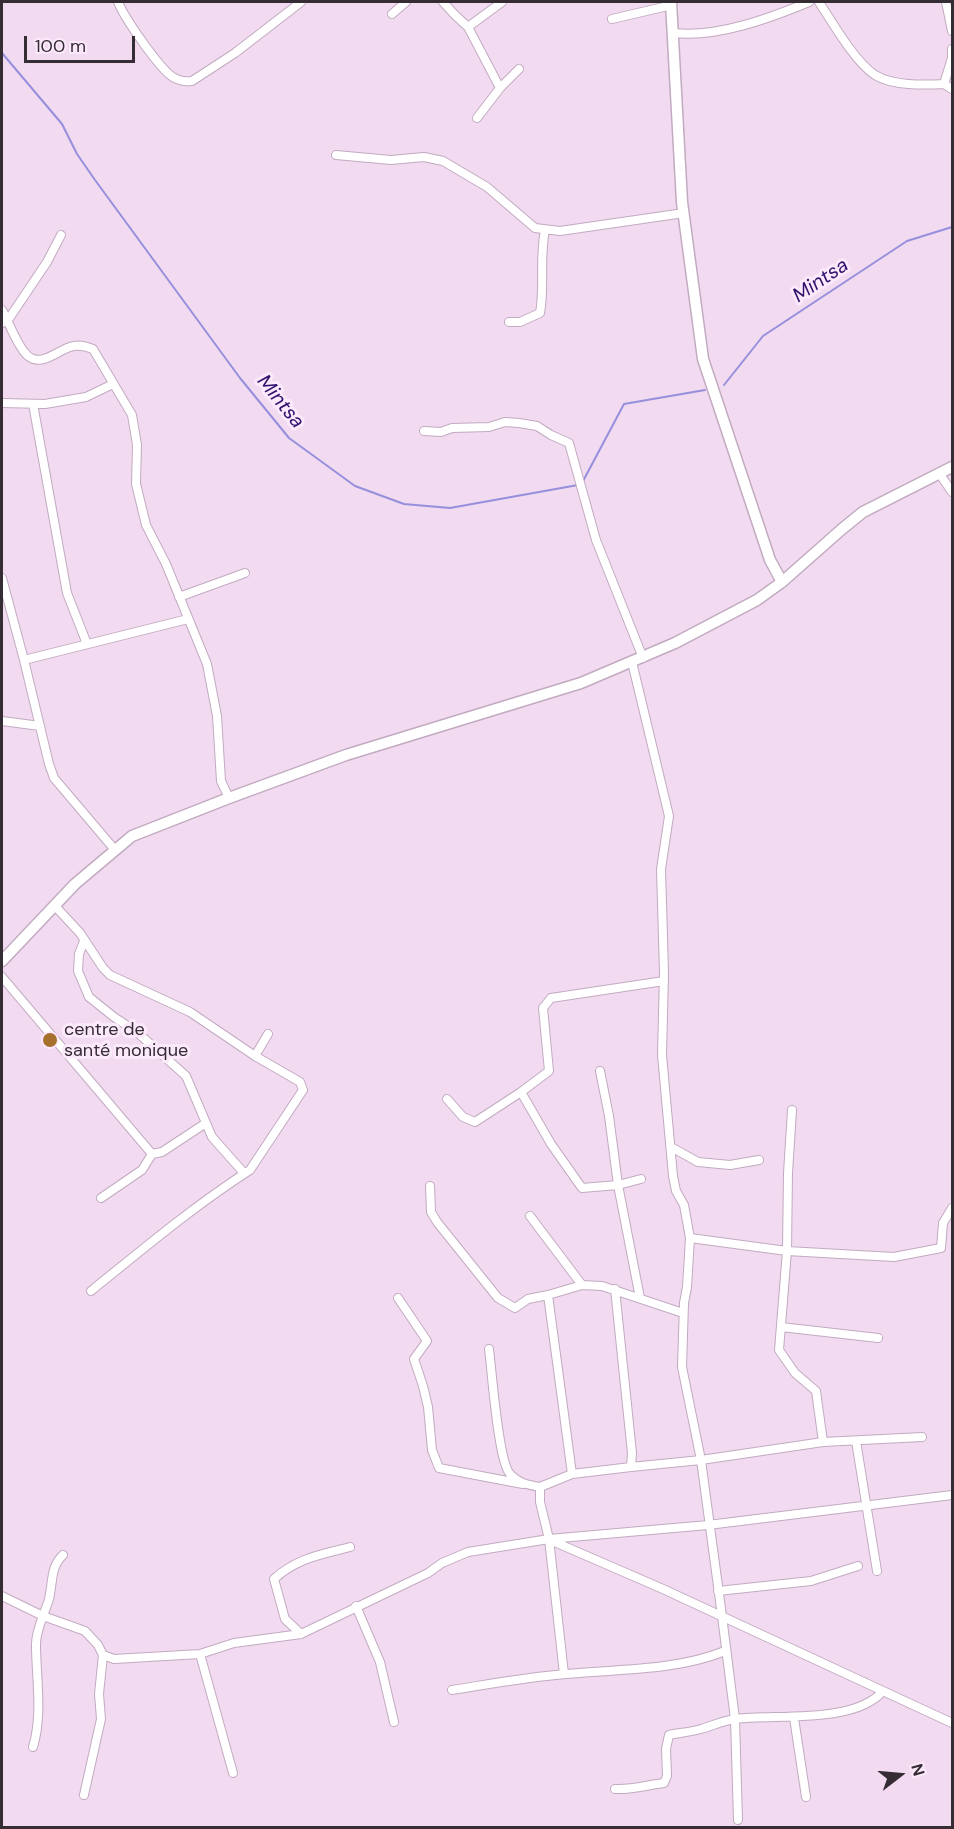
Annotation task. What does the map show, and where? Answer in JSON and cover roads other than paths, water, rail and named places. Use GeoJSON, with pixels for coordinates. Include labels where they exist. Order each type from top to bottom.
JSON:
{"type":"FeatureCollection","features":[{"type":"Feature","properties":{"kind":"main road"},"geometry":{"type":"LineString","coordinates":[[672,3],[678,148],[703,359],[770,560],[782,582]]}},
{"type":"Feature","properties":{"kind":"main road"},"geometry":{"type":"LineString","coordinates":[[2,961],[75,884],[132,836],[346,755],[580,683],[643,658],[757,600],[782,582],[863,512],[952,467]]}},
{"type":"Feature","properties":{"kind":"street"},"geometry":{"type":"LineString","coordinates":[[118,2],[124,16],[170,75],[184,82],[192,81],[235,53],[301,2]]}},
{"type":"Feature","properties":{"kind":"street"},"geometry":{"type":"LineString","coordinates":[[392,14],[406,2]]}},
{"type":"Feature","properties":{"kind":"street"},"geometry":{"type":"LineString","coordinates":[[443,2],[468,27],[500,88]]}},
{"type":"Feature","properties":{"kind":"street"},"geometry":{"type":"LineString","coordinates":[[468,27],[502,2]]}},
{"type":"Feature","properties":{"kind":"street"},"geometry":{"type":"LineString","coordinates":[[674,33],[720,30],[747,24],[809,2]]}},
{"type":"Feature","properties":{"kind":"street"},"geometry":{"type":"LineString","coordinates":[[819,2],[861,62],[875,75],[887,80],[909,83],[944,84],[952,89]]}},
{"type":"Feature","properties":{"kind":"street"},"geometry":{"type":"LineString","coordinates":[[945,2],[952,31]]}},
{"type":"Feature","properties":{"kind":"street"},"geometry":{"type":"LineString","coordinates":[[612,19],[672,3]]}},
{"type":"Feature","properties":{"kind":"street"},"geometry":{"type":"LineString","coordinates":[[944,84],[952,58],[952,49]]}},
{"type":"Feature","properties":{"kind":"street"},"geometry":{"type":"LineString","coordinates":[[477,118],[500,88],[519,69]]}},
{"type":"Feature","properties":{"kind":"street"},"geometry":{"type":"LineString","coordinates":[[336,155],[391,160],[424,157],[443,161],[487,187],[535,228],[544,230],[560,231],[684,213]]}},
{"type":"Feature","properties":{"kind":"street"},"geometry":{"type":"LineString","coordinates":[[509,322],[520,322],[540,314],[542,303],[541,249],[544,230]]}},
{"type":"Feature","properties":{"kind":"street"},"geometry":{"type":"LineString","coordinates":[[4,321],[47,262],[61,235]]}},
{"type":"Feature","properties":{"kind":"street"},"geometry":{"type":"LineString","coordinates":[[2,310],[4,321],[25,354],[33,359],[45,359],[71,346],[81,345],[93,349],[132,415],[137,445],[136,484],[146,525],[166,564],[207,664],[217,716],[221,781],[229,798]]}},
{"type":"Feature","properties":{"kind":"street"},"geometry":{"type":"LineString","coordinates":[[2,403],[45,404],[86,397],[113,384]]}},
{"type":"Feature","properties":{"kind":"street"},"geometry":{"type":"LineString","coordinates":[[33,404],[67,593],[87,644]]}},
{"type":"Feature","properties":{"kind":"street"},"geometry":{"type":"LineString","coordinates":[[424,431],[441,432],[452,429],[489,427],[505,422],[519,423],[537,426],[550,435],[569,443],[596,540],[643,658]]}},
{"type":"Feature","properties":{"kind":"street"},"geometry":{"type":"LineString","coordinates":[[939,473],[952,492]]}},
{"type":"Feature","properties":{"kind":"street"},"geometry":{"type":"LineString","coordinates":[[179,597],[245,573]]}},
{"type":"Feature","properties":{"kind":"street"},"geometry":{"type":"LineString","coordinates":[[2,578],[54,778],[115,850]]}},
{"type":"Feature","properties":{"kind":"street"},"geometry":{"type":"LineString","coordinates":[[24,660],[188,619]]}},
{"type":"Feature","properties":{"kind":"street"},"geometry":{"type":"LineString","coordinates":[[632,662],[669,816],[661,869],[664,981],[662,1055],[674,1184],[684,1205],[690,1239],[683,1313],[682,1367],[701,1460],[735,1719],[738,1820]]}},
{"type":"Feature","properties":{"kind":"street"},"geometry":{"type":"LineString","coordinates":[[2,721],[40,726]]}},
{"type":"Feature","properties":{"kind":"street"},"geometry":{"type":"LineString","coordinates":[[55,906],[80,933],[84,942],[110,975],[190,1012],[255,1056],[300,1082],[303,1089],[250,1170],[243,1172],[206,1198],[91,1291]]}},
{"type":"Feature","properties":{"kind":"street"},"geometry":{"type":"LineString","coordinates":[[84,942],[79,954],[78,971],[89,997],[138,1033],[186,1076],[212,1137],[243,1172]]}},
{"type":"Feature","properties":{"kind":"street"},"geometry":{"type":"LineString","coordinates":[[2,977],[152,1154]]}},
{"type":"Feature","properties":{"kind":"street"},"geometry":{"type":"LineString","coordinates":[[447,1099],[463,1117],[475,1122],[549,1071],[543,1008],[551,998],[664,981]]}},
{"type":"Feature","properties":{"kind":"street"},"geometry":{"type":"LineString","coordinates":[[255,1056],[268,1034]]}},
{"type":"Feature","properties":{"kind":"street"},"geometry":{"type":"LineString","coordinates":[[600,1071],[609,1116],[618,1185],[640,1298]]}},
{"type":"Feature","properties":{"kind":"street"},"geometry":{"type":"LineString","coordinates":[[521,1092],[582,1188],[618,1185],[641,1179]]}},
{"type":"Feature","properties":{"kind":"street"},"geometry":{"type":"LineString","coordinates":[[792,1110],[787,1251],[779,1350],[795,1372],[816,1391],[823,1442]]}},
{"type":"Feature","properties":{"kind":"street"},"geometry":{"type":"LineString","coordinates":[[101,1198],[142,1170],[152,1154],[162,1152],[206,1123]]}},
{"type":"Feature","properties":{"kind":"street"},"geometry":{"type":"LineString","coordinates":[[671,1147],[698,1162],[730,1165],[759,1160]]}},
{"type":"Feature","properties":{"kind":"street"},"geometry":{"type":"LineString","coordinates":[[430,1186],[432,1212],[437,1222],[498,1298],[515,1308],[528,1299],[582,1285],[615,1289],[683,1313]]}},
{"type":"Feature","properties":{"kind":"street"},"geometry":{"type":"LineString","coordinates":[[690,1239],[787,1251],[894,1257],[941,1248],[943,1223],[952,1208]]}},
{"type":"Feature","properties":{"kind":"street"},"geometry":{"type":"LineString","coordinates":[[530,1216],[582,1285]]}},
{"type":"Feature","properties":{"kind":"street"},"geometry":{"type":"LineString","coordinates":[[615,1289],[625,1369],[632,1453],[631,1467]]}},
{"type":"Feature","properties":{"kind":"street"},"geometry":{"type":"LineString","coordinates":[[548,1295],[572,1474]]}},
{"type":"Feature","properties":{"kind":"street"},"geometry":{"type":"LineString","coordinates":[[398,1298],[427,1341],[414,1359],[428,1407],[432,1450],[439,1468],[540,1487],[572,1474],[701,1460],[823,1442],[922,1437]]}},
{"type":"Feature","properties":{"kind":"street"},"geometry":{"type":"LineString","coordinates":[[781,1327],[878,1338]]}},
{"type":"Feature","properties":{"kind":"street"},"geometry":{"type":"LineString","coordinates":[[489,1349],[503,1454],[508,1472],[523,1484]]}},
{"type":"Feature","properties":{"kind":"street"},"geometry":{"type":"LineString","coordinates":[[856,1441],[877,1572]]}},
{"type":"Feature","properties":{"kind":"street"},"geometry":{"type":"LineString","coordinates":[[540,1487],[540,1502],[549,1539],[564,1674]]}},
{"type":"Feature","properties":{"kind":"street"},"geometry":{"type":"LineString","coordinates":[[103,1655],[114,1659],[200,1654],[234,1643],[301,1635],[468,1552],[549,1539],[708,1525],[952,1495]]}},
{"type":"Feature","properties":{"kind":"street"},"geometry":{"type":"LineString","coordinates":[[549,1539],[722,1616],[952,1723]]}},
{"type":"Feature","properties":{"kind":"street"},"geometry":{"type":"LineString","coordinates":[[301,1635],[285,1619],[274,1579],[285,1569],[302,1560],[350,1547]]}},
{"type":"Feature","properties":{"kind":"street"},"geometry":{"type":"LineString","coordinates":[[33,1747],[37,1735],[38,1717],[36,1641],[49,1598],[56,1561],[63,1555]]}},
{"type":"Feature","properties":{"kind":"street"},"geometry":{"type":"LineString","coordinates":[[718,1591],[811,1581],[858,1566]]}},
{"type":"Feature","properties":{"kind":"street"},"geometry":{"type":"LineString","coordinates":[[2,1596],[43,1616],[85,1631],[98,1645],[103,1655],[99,1694],[101,1719],[84,1795]]}},
{"type":"Feature","properties":{"kind":"street"},"geometry":{"type":"LineString","coordinates":[[356,1606],[380,1662],[394,1722]]}},
{"type":"Feature","properties":{"kind":"street"},"geometry":{"type":"LineString","coordinates":[[452,1690],[564,1674],[640,1670],[707,1658],[725,1651]]}},
{"type":"Feature","properties":{"kind":"street"},"geometry":{"type":"LineString","coordinates":[[200,1654],[232,1773]]}},
{"type":"Feature","properties":{"kind":"street"},"geometry":{"type":"LineString","coordinates":[[615,1789],[629,1790],[636,1786],[664,1784],[667,1776],[666,1749],[669,1735],[735,1719],[794,1718],[857,1709],[873,1702],[883,1691]]}},
{"type":"Feature","properties":{"kind":"street"},"geometry":{"type":"LineString","coordinates":[[794,1718],[806,1797]]}},
{"type":"Feature","properties":{"kind":"waterway","name":"Mintsa"},"geometry":{"type":"LineString","coordinates":[[2,53],[62,124],[77,154],[95,180],[240,378],[289,438],[355,486],[404,504],[450,508],[578,485]]}},
{"type":"Feature","properties":{"kind":"waterway","name":"Mintsa"},"geometry":{"type":"LineString","coordinates":[[724,385],[763,336],[907,241],[952,227]]}},
{"type":"Feature","properties":{"kind":"waterway","name":"Mintsa"},"geometry":{"type":"LineString","coordinates":[[582,483],[624,404],[705,390]]}},
{"type":"Feature","properties":{"kind":"place","name":"centre de santé monique"},"geometry":{"type":"Point","coordinates":[50,1040]}}]}
